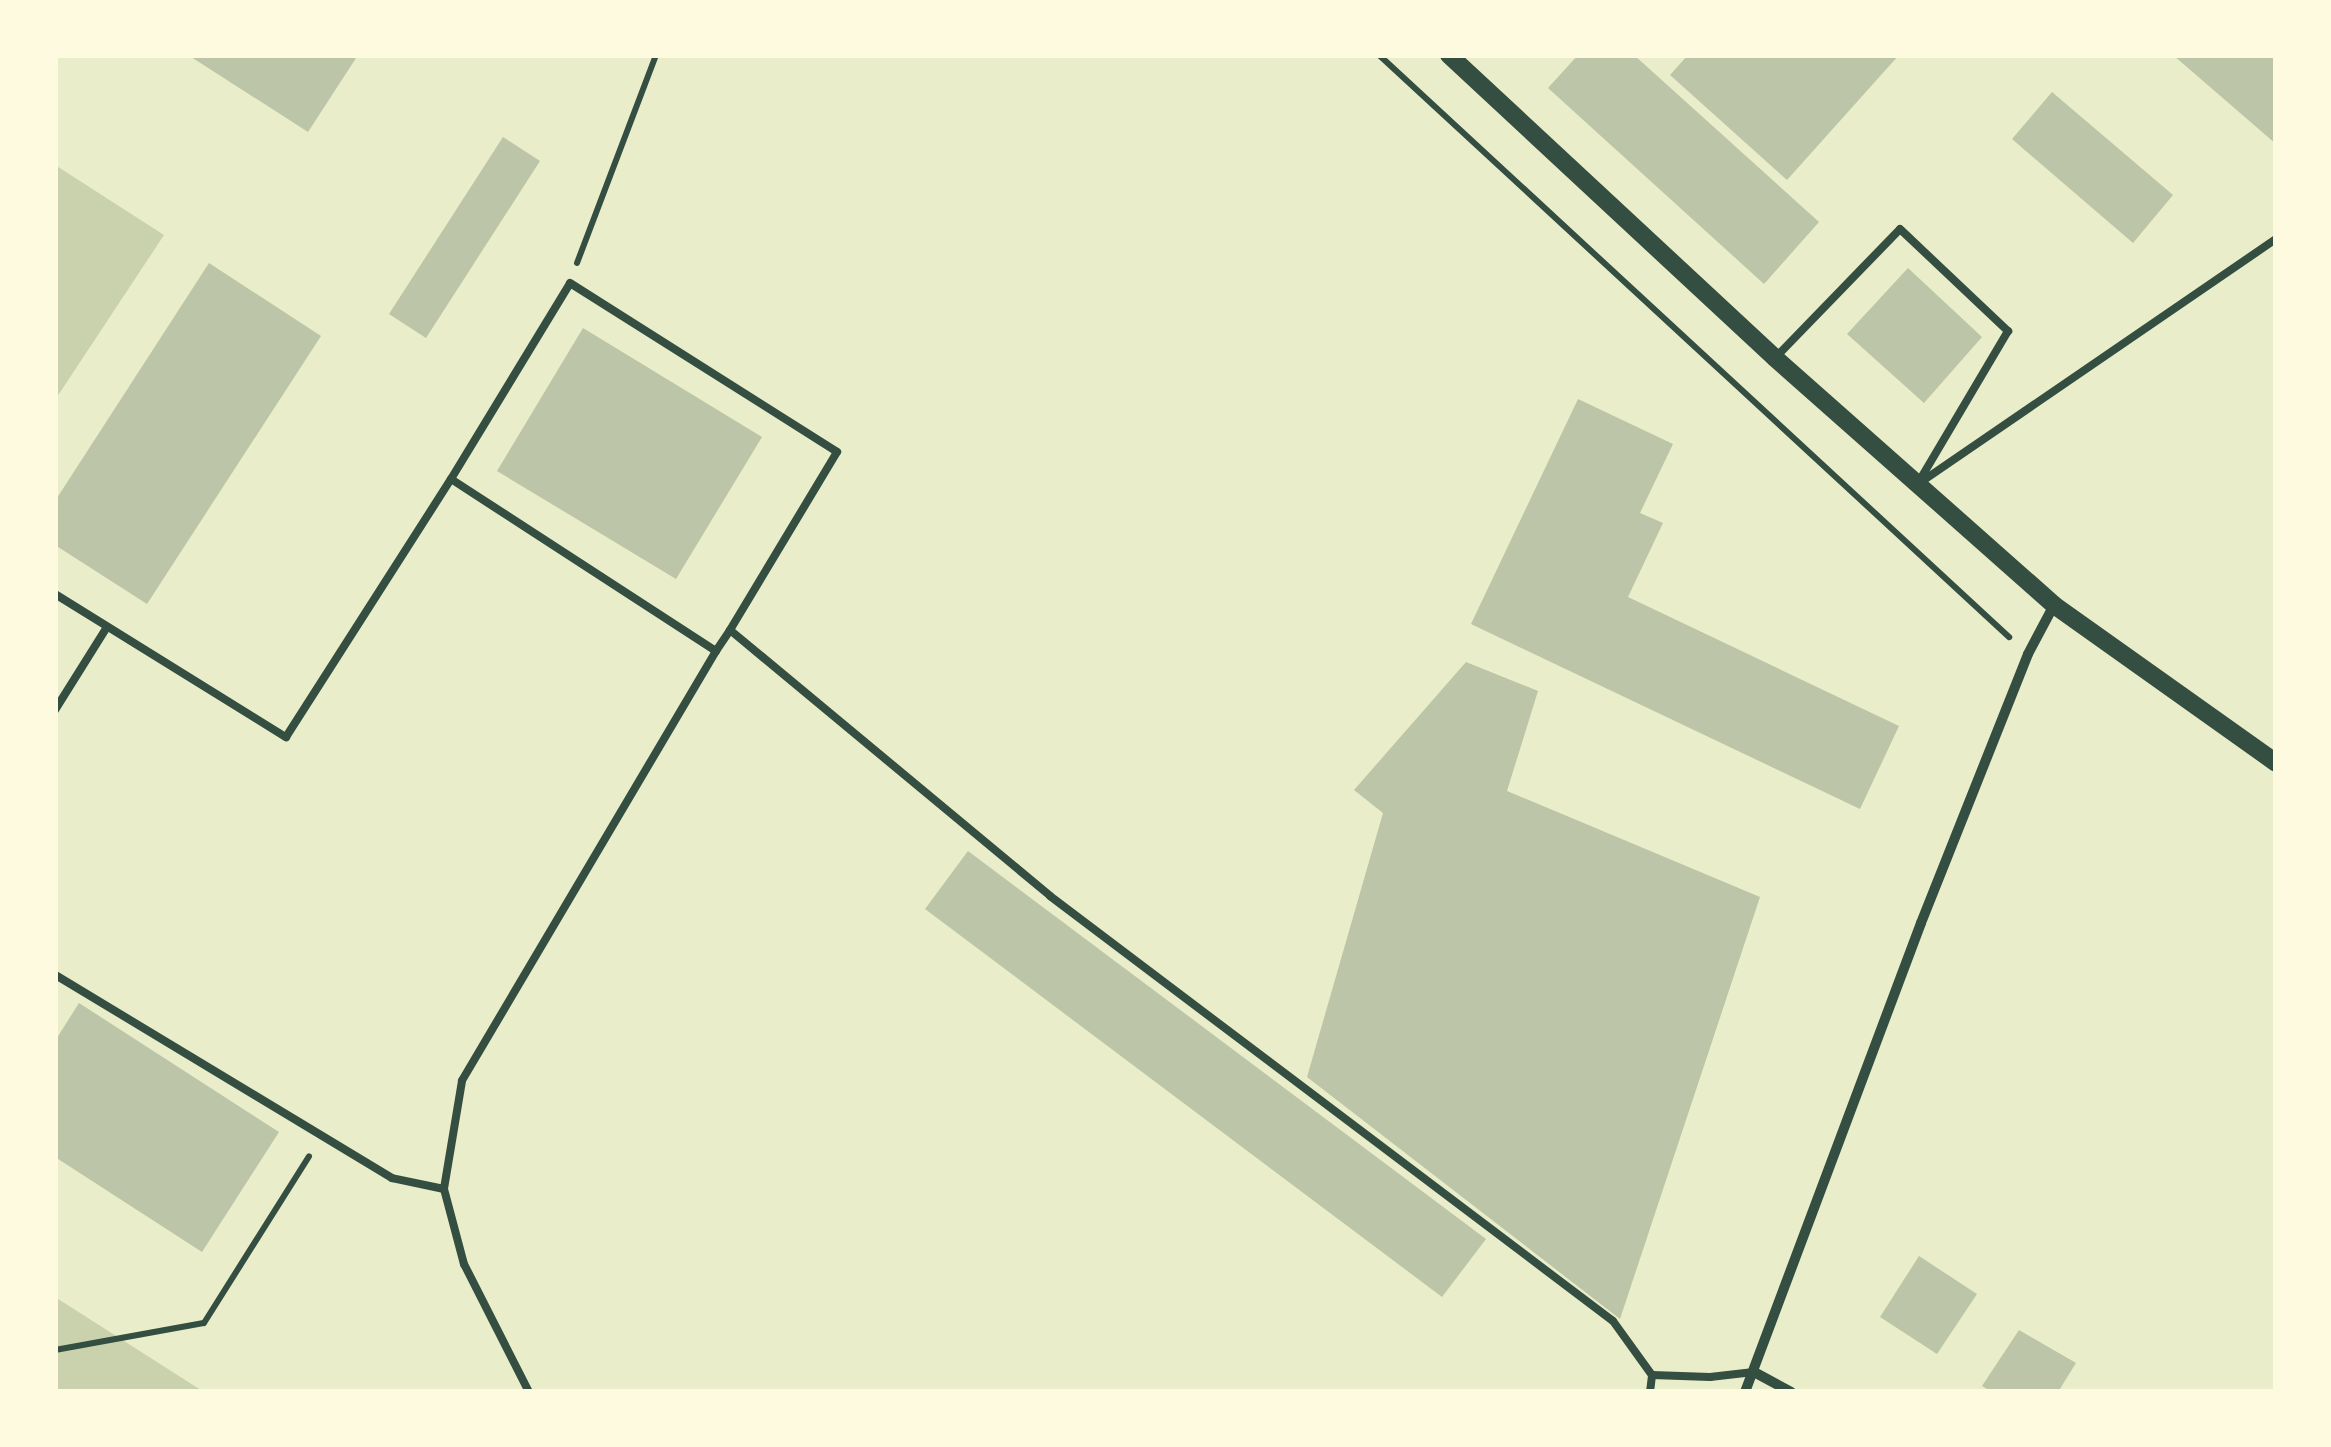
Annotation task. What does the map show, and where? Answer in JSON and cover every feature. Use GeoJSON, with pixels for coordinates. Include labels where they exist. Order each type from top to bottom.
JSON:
{"type":"FeatureCollection","features":[{"type":"Feature","properties":{"kind":"street"},"geometry":{"type":"LineString","coordinates":[[1449,55],[1775,358],[2054,605],[2276,763]]}},
{"type":"Feature","properties":{"kind":"street"},"geometry":{"type":"LineString","coordinates":[[1745,1392],[1922,923],[2028,654],[2054,605]]}},
{"type":"Feature","properties":{"kind":"street"},"geometry":{"type":"LineString","coordinates":[[1754,1372],[1791,1392]]}},
{"type":"Feature","properties":{"kind":"lane"},"geometry":{"type":"LineString","coordinates":[[1775,358],[1900,229],[2008,331],[1917,484]]}},
{"type":"Feature","properties":{"kind":"lane"},"geometry":{"type":"LineString","coordinates":[[1917,484],[2276,239]]}},
{"type":"Feature","properties":{"kind":"lane"},"geometry":{"type":"LineString","coordinates":[[55,594],[286,737],[570,283],[837,452],[462,1081],[444,1188],[464,1264],[530,1392]]}},
{"type":"Feature","properties":{"kind":"lane"},"geometry":{"type":"LineString","coordinates":[[451,478],[716,651]]}},
{"type":"Feature","properties":{"kind":"lane"},"geometry":{"type":"LineString","coordinates":[[55,710],[107,627]]}},
{"type":"Feature","properties":{"kind":"lane"},"geometry":{"type":"LineString","coordinates":[[730,630],[1050,896],[1613,1320],[1652,1375],[1650,1392]]}},
{"type":"Feature","properties":{"kind":"lane"},"geometry":{"type":"LineString","coordinates":[[55,975],[392,1178],[444,1188]]}},
{"type":"Feature","properties":{"kind":"lane"},"geometry":{"type":"LineString","coordinates":[[1652,1375],[1710,1377],[1754,1372]]}},
{"type":"Feature","properties":{"kind":"path"},"geometry":{"type":"LineString","coordinates":[[570,283],[656,55]]}},
{"type":"Feature","properties":{"kind":"path"},"geometry":{"type":"LineString","coordinates":[[1379,55],[2028,654]]}},
{"type":"Feature","properties":{"kind":"path"},"geometry":{"type":"LineString","coordinates":[[55,1350],[204,1323],[322,1136]]}},
{"type":"Feature","properties":{"kind":"green space"},"geometry":{"type":"Polygon","coordinates":[[[55,165],[164,235],[55,400],[55,165]]]}},
{"type":"Feature","properties":{"kind":"green space"},"geometry":{"type":"Polygon","coordinates":[[[55,1297],[204,1392],[55,1392],[55,1297]]]}},
{"type":"Feature","properties":{"kind":"building"},"geometry":{"type":"Polygon","coordinates":[[[188,55],[358,55],[308,132],[188,55]]]}},
{"type":"Feature","properties":{"kind":"building"},"geometry":{"type":"Polygon","coordinates":[[[1578,55],[1634,55],[1819,222],[1764,284],[1548,88],[1578,55]]]}},
{"type":"Feature","properties":{"kind":"building"},"geometry":{"type":"Polygon","coordinates":[[[1688,55],[1899,55],[1787,180],[1670,75],[1688,55]]]}},
{"type":"Feature","properties":{"kind":"building"},"geometry":{"type":"Polygon","coordinates":[[[2173,55],[2276,55],[2276,144],[2173,55]]]}},
{"type":"Feature","properties":{"kind":"building"},"geometry":{"type":"Polygon","coordinates":[[[2052,92],[2173,195],[2133,243],[2012,139],[2052,92]]]}},
{"type":"Feature","properties":{"kind":"building"},"geometry":{"type":"Polygon","coordinates":[[[503,137],[540,161],[426,338],[389,314],[503,137]]]}},
{"type":"Feature","properties":{"kind":"building"},"geometry":{"type":"Polygon","coordinates":[[[209,263],[321,336],[147,604],[55,545],[55,501],[209,263]]]}},
{"type":"Feature","properties":{"kind":"building"},"geometry":{"type":"Polygon","coordinates":[[[1908,268],[1982,337],[1924,403],[1847,334],[1908,268]]]}},
{"type":"Feature","properties":{"kind":"building"},"geometry":{"type":"Polygon","coordinates":[[[583,328],[762,437],[676,579],[497,471],[583,328]]]}},
{"type":"Feature","properties":{"kind":"building"},"geometry":{"type":"Polygon","coordinates":[[[1578,399],[1673,444],[1640,513],[1663,523],[1628,597],[1899,726],[1860,809],[1471,624],[1578,399]]]}},
{"type":"Feature","properties":{"kind":"building"},"geometry":{"type":"Polygon","coordinates":[[[1466,662],[1538,691],[1507,791],[1760,897],[1620,1319],[1307,1077],[1383,813],[1354,790],[1466,662]]]}},
{"type":"Feature","properties":{"kind":"building"},"geometry":{"type":"Polygon","coordinates":[[[968,851],[1486,1239],[1442,1297],[925,909],[968,851]]]}},
{"type":"Feature","properties":{"kind":"building"},"geometry":{"type":"Polygon","coordinates":[[[79,1003],[279,1132],[202,1252],[55,1157],[55,1041],[79,1003]]]}},
{"type":"Feature","properties":{"kind":"building"},"geometry":{"type":"Polygon","coordinates":[[[1919,1256],[1977,1294],[1937,1354],[1880,1317],[1919,1256]]]}},
{"type":"Feature","properties":{"kind":"building"},"geometry":{"type":"Polygon","coordinates":[[[2019,1330],[2076,1363],[2058,1392],[1992,1392],[1982,1386],[2019,1330]]]}}]}
